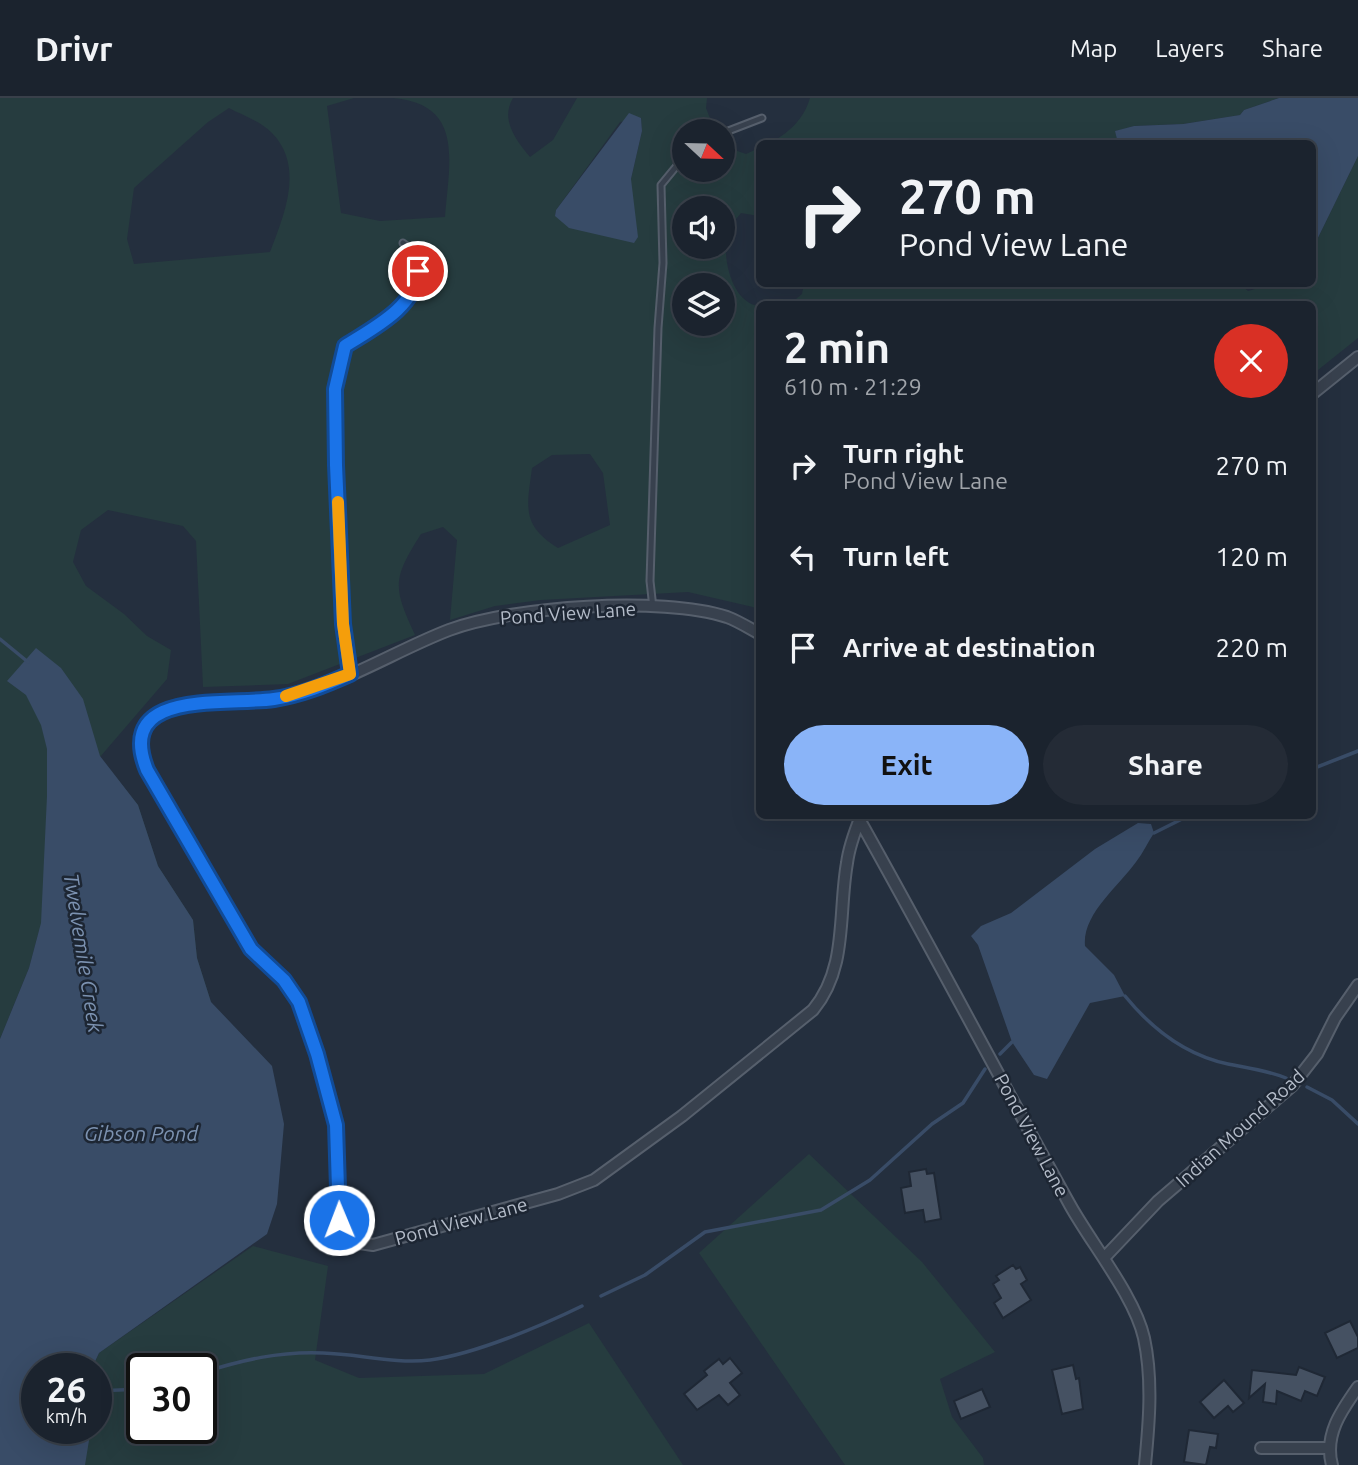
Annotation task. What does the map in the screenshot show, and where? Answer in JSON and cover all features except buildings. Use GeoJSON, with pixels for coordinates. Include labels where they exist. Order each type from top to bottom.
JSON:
{"type":"FeatureCollection","features":[{"type":"Feature","properties":{"kind":"street"},"geometry":{"type":"LineString","coordinates":[[1316,391],[1358,358]]}},
{"type":"Feature","properties":{"kind":"street","name":"Pond View Lane"},"geometry":{"type":"LineString","coordinates":[[756,632],[727,617],[653,608],[580,608],[499,616],[447,631],[350,674],[293,695],[167,709],[149,720],[140,745],[147,770],[251,949],[284,980],[299,1002],[317,1054],[336,1125],[339,1220],[346,1236],[358,1245],[373,1245],[489,1214],[594,1180],[682,1116],[813,1010],[829,987],[838,962],[847,863],[859,819]]}},
{"type":"Feature","properties":{"kind":"street","name":"Pond View Lane"},"geometry":{"type":"LineString","coordinates":[[861,819],[1072,1208],[1136,1314],[1144,1338],[1149,1404],[1145,1465]]}},
{"type":"Feature","properties":{"kind":"street","name":"Indian Mound Road"},"geometry":{"type":"LineString","coordinates":[[1104,1258],[1158,1201],[1293,1086],[1310,1066],[1335,1018],[1358,985]]}},
{"type":"Feature","properties":{"kind":"street"},"geometry":{"type":"LineString","coordinates":[[1332,1465],[1328,1448],[1340,1411],[1358,1387]]}},
{"type":"Feature","properties":{"kind":"street"},"geometry":{"type":"LineString","coordinates":[[1261,1448],[1328,1448]]}},
{"type":"Feature","properties":{"kind":"lane"},"geometry":{"type":"LineString","coordinates":[[735,129],[762,118]]}},
{"type":"Feature","properties":{"kind":"lane"},"geometry":{"type":"LineString","coordinates":[[653,608],[650,581],[653,446],[663,263],[661,185],[672,172]]}},
{"type":"Feature","properties":{"kind":"lane"},"geometry":{"type":"LineString","coordinates":[[350,674],[343,624],[335,389],[345,346],[392,315],[417,287],[419,255],[403,243]]}},
{"type":"Feature","properties":{"kind":"green space"},"geometry":{"type":"Polygon","coordinates":[[[0,98],[354,98],[327,106],[341,213],[380,221],[445,217],[449,157],[448,140],[442,124],[432,112],[416,103],[393,98],[513,98],[508,114],[511,129],[530,157],[553,140],[577,98],[707,98],[706,108],[710,119],[672,119],[672,182],[735,182],[735,150],[746,154],[756,149],[756,216],[741,213],[735,220],[735,196],[672,196],[672,259],[727,259],[730,273],[672,273],[672,336],[735,336],[735,286],[749,303],[756,305],[756,609],[688,592],[541,600],[495,606],[450,620],[457,540],[443,527],[421,534],[401,574],[400,594],[415,635],[288,684],[203,687],[196,541],[183,526],[108,510],[81,530],[73,562],[86,586],[124,614],[147,636],[171,650],[167,679],[100,757],[138,805],[158,866],[193,920],[197,958],[211,1002],[39,931],[29,968],[0,1039],[0,98]],[[229,108],[208,122],[134,188],[127,239],[134,264],[270,252],[289,191],[288,161],[282,146],[272,133],[229,108]],[[641,118],[620,122],[556,210],[555,216],[631,179],[642,131],[641,118]],[[590,454],[552,455],[532,468],[529,514],[538,531],[558,548],[610,525],[603,473],[590,454]]]}},
{"type":"Feature","properties":{"kind":"green space"},"geometry":{"type":"Polygon","coordinates":[[[810,98],[1279,98],[1244,110],[1240,115],[1183,124],[1134,126],[1116,131],[1118,140],[775,140],[804,113],[810,98]]]}},
{"type":"Feature","properties":{"kind":"green space"},"geometry":{"type":"Polygon","coordinates":[[[1358,156],[1358,338],[1316,372],[1316,301],[794,301],[802,294],[803,287],[1243,287],[1248,291],[1262,287],[1316,287],[1316,242],[1358,156]]]}},
{"type":"Feature","properties":{"kind":"green space"},"geometry":{"type":"Polygon","coordinates":[[[809,1154],[922,1262],[995,1352],[940,1379],[952,1417],[983,1458],[984,1465],[845,1465],[699,1253],[809,1154]]]}},
{"type":"Feature","properties":{"kind":"green space"},"geometry":{"type":"Polygon","coordinates":[[[253,1246],[328,1266],[315,1360],[359,1378],[484,1374],[589,1323],[683,1465],[0,1465],[0,1392],[21,1412],[21,1444],[112,1444],[112,1353],[99,1353],[253,1246]]]}},
{"type":"Feature","properties":{"kind":"water"},"geometry":{"type":"Polygon","coordinates":[[[1279,98],[1358,98],[1358,156],[1316,242],[1316,140],[1117,140],[1115,131],[1134,126],[1183,124],[1240,115],[1244,110],[1279,98]]]}},
{"type":"Feature","properties":{"kind":"water"},"geometry":{"type":"Polygon","coordinates":[[[629,113],[641,118],[642,131],[631,179],[638,237],[634,243],[569,228],[555,216],[556,210],[629,113]]]}},
{"type":"Feature","properties":{"kind":"water","name":"Gibson Pond"},"geometry":{"type":"Polygon","coordinates":[[[36,648],[61,668],[83,699],[100,756],[138,805],[158,866],[193,920],[197,958],[211,1002],[272,1066],[284,1124],[277,1204],[267,1234],[99,1353],[21,1353],[21,1444],[88,1444],[85,1465],[0,1465],[0,1039],[29,968],[41,923],[47,796],[47,749],[41,725],[26,695],[7,681],[36,648]]]}},
{"type":"Feature","properties":{"kind":"water"},"geometry":{"type":"Polygon","coordinates":[[[1138,823],[1151,824],[1154,833],[1136,862],[1095,912],[1089,923],[1085,946],[1114,975],[1125,996],[1090,1003],[1047,1079],[1034,1075],[1012,1042],[978,945],[971,936],[981,926],[1011,913],[1095,849],[1138,823]]]}},
{"type":"Feature","properties":{"kind":"waterway","name":"Twelvemile Creek"},"geometry":{"type":"LineString","coordinates":[[0,639],[28,662]]}},
{"type":"Feature","properties":{"kind":"waterway"},"geometry":{"type":"LineString","coordinates":[[1316,767],[1358,751]]}},
{"type":"Feature","properties":{"kind":"waterway"},"geometry":{"type":"LineString","coordinates":[[1154,833],[1182,819]]}},
{"type":"Feature","properties":{"kind":"waterway"},"geometry":{"type":"LineString","coordinates":[[1125,996],[1158,1030],[1184,1047],[1212,1060],[1286,1078]]}},
{"type":"Feature","properties":{"kind":"waterway"},"geometry":{"type":"LineString","coordinates":[[1000,1054],[1012,1042]]}},
{"type":"Feature","properties":{"kind":"waterway"},"geometry":{"type":"LineString","coordinates":[[601,1296],[645,1275],[705,1232],[821,1210],[870,1180],[932,1124],[963,1103],[985,1069]]}},
{"type":"Feature","properties":{"kind":"waterway"},"geometry":{"type":"LineString","coordinates":[[1307,1087],[1332,1100],[1358,1124]]}},
{"type":"Feature","properties":{"kind":"waterway"},"geometry":{"type":"LineString","coordinates":[[217,1368],[246,1360],[292,1353],[336,1354],[403,1361],[448,1357],[487,1346],[582,1306]]}},
{"type":"Feature","properties":{"kind":"waterway"},"geometry":{"type":"LineString","coordinates":[[112,1390],[126,1390]]}},
{"type":"Feature","properties":{"kind":"slow traffic"},"geometry":{"type":"LineString","coordinates":[[286,696],[319,687],[350,674],[343,624],[338,502]]}},
{"type":"Feature","properties":{"kind":"route"},"geometry":{"type":"LineString","coordinates":[[339,1220],[336,1125],[317,1054],[299,1002],[284,980],[251,949],[229,915],[147,770],[141,752],[140,737],[149,720],[167,709],[293,695],[350,674],[343,624],[335,389],[345,346],[392,315],[417,287],[418,271]]}}]}
